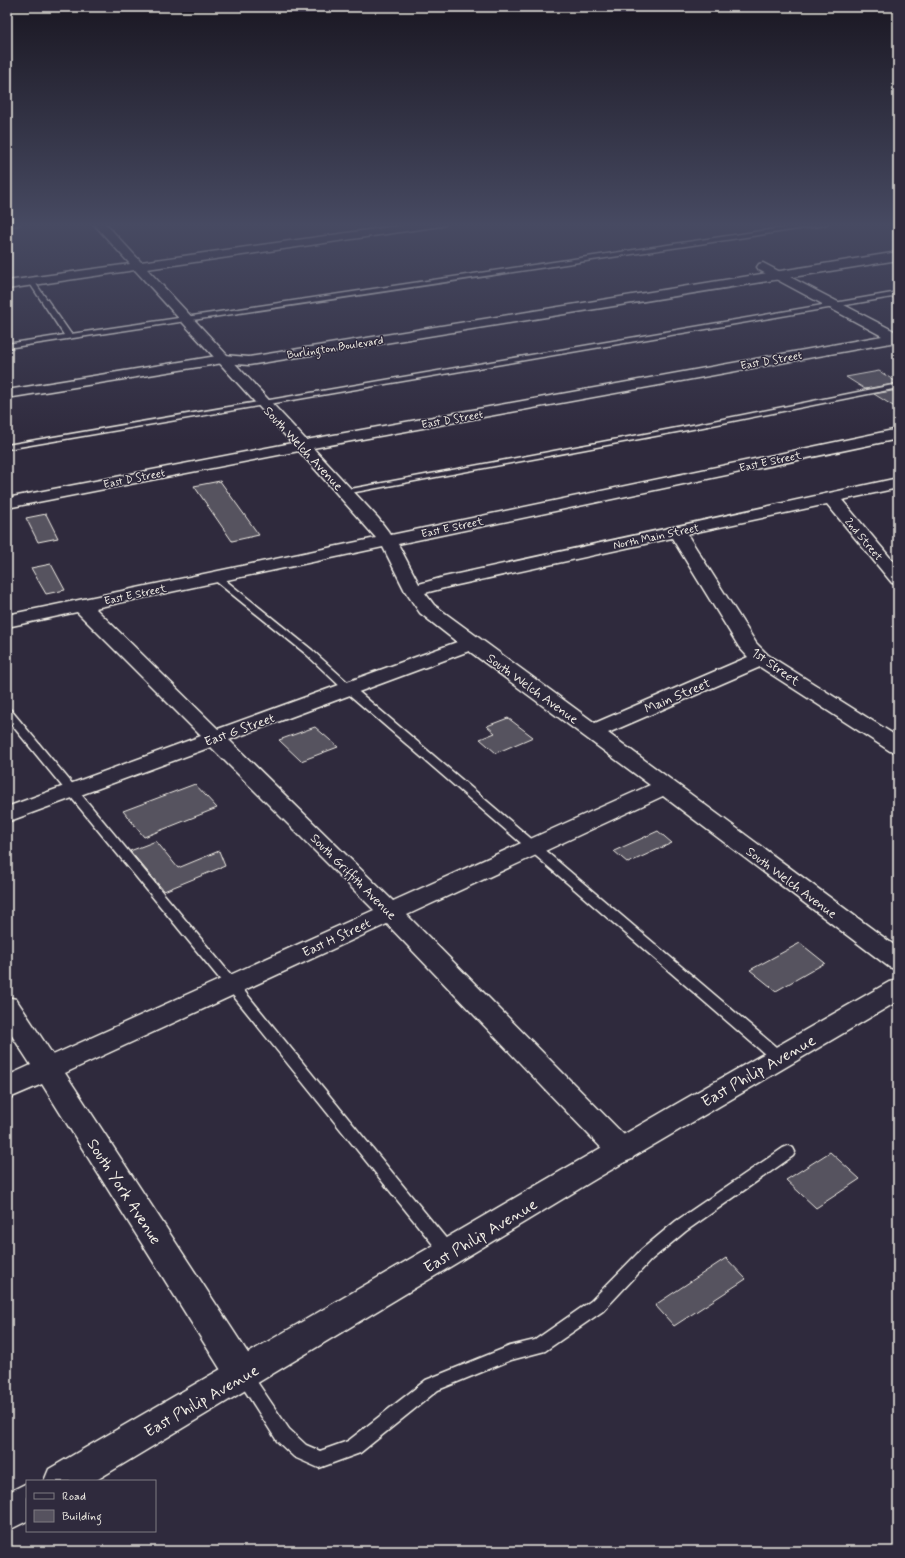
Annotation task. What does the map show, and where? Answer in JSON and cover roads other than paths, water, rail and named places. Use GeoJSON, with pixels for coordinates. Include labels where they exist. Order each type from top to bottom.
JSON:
{"type":"FeatureCollection","features":[{"type":"Feature","properties":{"kind":"street","name":"South Welch Avenue"},"geometry":{"type":"LineString","coordinates":[[165,296],[301,446],[372,522],[393,549],[414,591],[427,609],[666,786],[898,961]]}},
{"type":"Feature","properties":{"kind":"street","name":"Burlington Boulevard"},"geometry":{"type":"LineString","coordinates":[[223,360],[236,351],[583,296]]}},
{"type":"Feature","properties":{"kind":"street","name":"Burlington Boulevard"},"geometry":{"type":"LineString","coordinates":[[7,394],[223,360],[249,361],[656,296]]}},
{"type":"Feature","properties":{"kind":"street"},"geometry":{"type":"LineString","coordinates":[[816,296],[897,338]]}},
{"type":"Feature","properties":{"kind":"street","name":"East D Street"},"geometry":{"type":"LineString","coordinates":[[7,503],[301,446],[897,338]]}},
{"type":"Feature","properties":{"kind":"street","name":"East E Street"},"geometry":{"type":"LineString","coordinates":[[7,621],[898,434]]}},
{"type":"Feature","properties":{"kind":"street","name":"North Main Street"},"geometry":{"type":"LineString","coordinates":[[414,591],[444,582],[898,483]]}},
{"type":"Feature","properties":{"kind":"street","name":"2nd Street"},"geometry":{"type":"LineString","coordinates":[[831,498],[898,579]]}},
{"type":"Feature","properties":{"kind":"street","name":"1st Street"},"geometry":{"type":"LineString","coordinates":[[677,532],[749,647],[761,659],[896,743]]}},
{"type":"Feature","properties":{"kind":"street","name":"South Griffith Avenue"},"geometry":{"type":"LineString","coordinates":[[82,606],[390,912],[622,1151]]}},
{"type":"Feature","properties":{"kind":"street","name":"East G Street"},"geometry":{"type":"LineString","coordinates":[[7,815],[471,643]]}},
{"type":"Feature","properties":{"kind":"street","name":"Main Street"},"geometry":{"type":"LineString","coordinates":[[593,732],[761,659]]}},
{"type":"Feature","properties":{"kind":"street","name":"East H Street"},"geometry":{"type":"LineString","coordinates":[[7,1088],[666,786]]}},
{"type":"Feature","properties":{"kind":"street","name":"East Philip Avenue"},"geometry":{"type":"LineString","coordinates":[[64,1480],[622,1151],[778,1057],[898,989]]}},
{"type":"Feature","properties":{"kind":"street","name":"South York Avenue"},"geometry":{"type":"LineString","coordinates":[[7,1006],[243,1375]]}},
{"type":"Feature","properties":{"kind":"street"},"geometry":{"type":"LineString","coordinates":[[7,1512],[26,1502]]}},
{"type":"Feature","properties":{"kind":"lane"},"geometry":{"type":"LineString","coordinates":[[41,296],[69,337]]}},
{"type":"Feature","properties":{"kind":"lane"},"geometry":{"type":"LineString","coordinates":[[7,346],[342,296]]}},
{"type":"Feature","properties":{"kind":"lane"},"geometry":{"type":"LineString","coordinates":[[7,447],[888,296]]}},
{"type":"Feature","properties":{"kind":"lane"},"geometry":{"type":"LineString","coordinates":[[345,492],[698,426],[898,386]]}},
{"type":"Feature","properties":{"kind":"lane"},"geometry":{"type":"LineString","coordinates":[[216,577],[309,652],[348,689],[534,846],[778,1057]]}},
{"type":"Feature","properties":{"kind":"lane"},"geometry":{"type":"LineString","coordinates":[[7,712],[232,985],[449,1253]]}},
{"type":"Feature","properties":{"kind":"lane"},"geometry":{"type":"LineString","coordinates":[[243,1375],[284,1435],[300,1452],[319,1460],[354,1447],[432,1385],[510,1353],[539,1346],[597,1306],[646,1255],[681,1226],[788,1152]]}}]}
